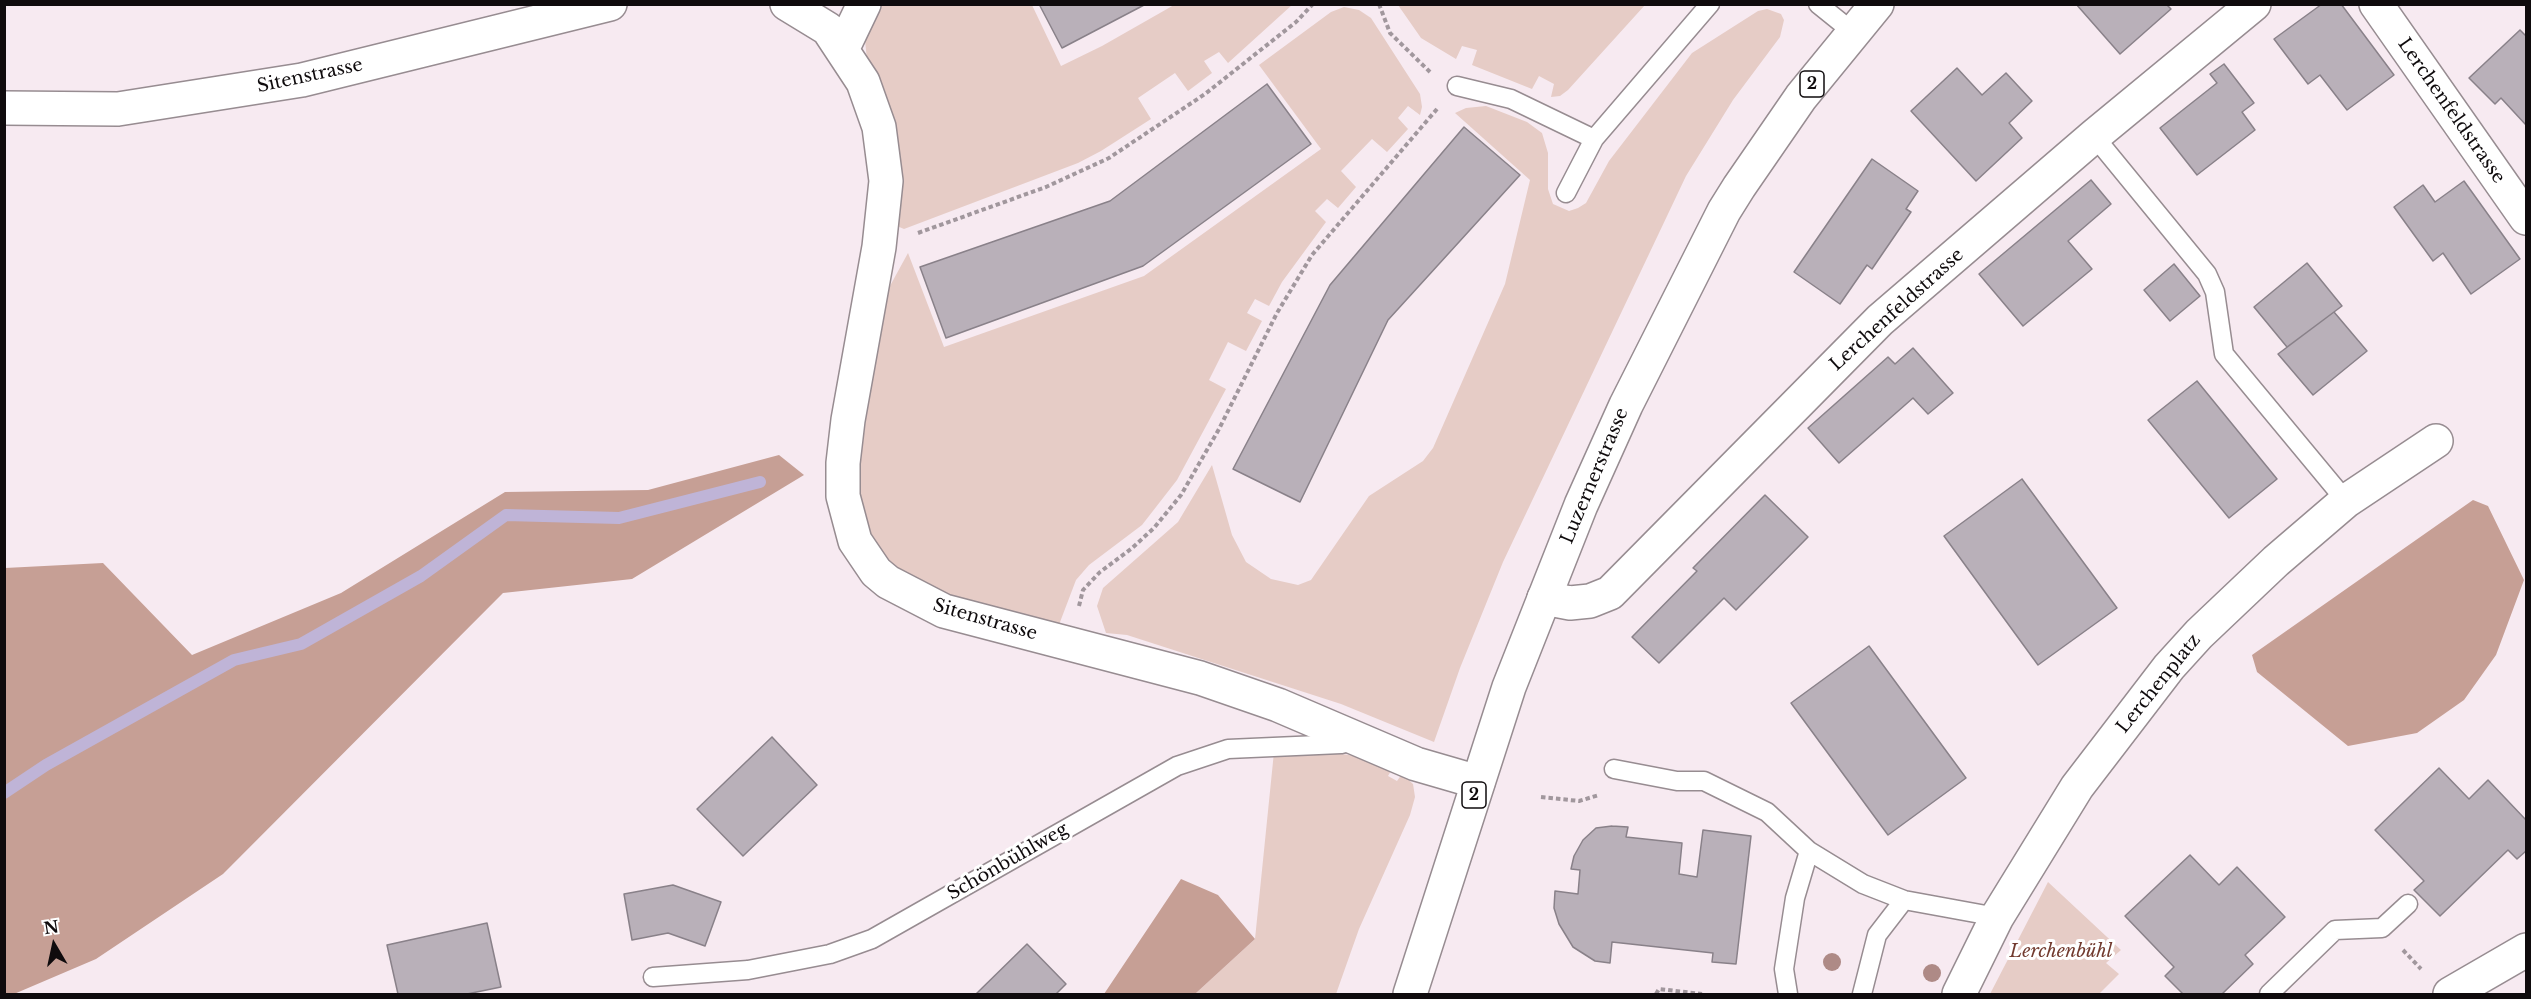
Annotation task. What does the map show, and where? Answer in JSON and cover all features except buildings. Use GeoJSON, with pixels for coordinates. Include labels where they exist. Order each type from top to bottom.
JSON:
{"type":"FeatureCollection","features":[{"type":"Feature","properties":{"kind":"street","name":"Sitenstrasse"},"geometry":{"type":"LineString","coordinates":[[4,108],[118,109],[302,80],[610,4]]}},
{"type":"Feature","properties":{"kind":"street","name":"Sitenstrasse"},"geometry":{"type":"LineString","coordinates":[[787,4],[828,28],[863,82],[879,127],[886,181],[879,248],[843,463],[843,496],[855,541],[882,577],[923,602],[968,619],[1068,642],[1200,678],[1278,705],[1416,764],[1478,782]]}},
{"type":"Feature","properties":{"kind":"street"},"geometry":{"type":"LineString","coordinates":[[842,50],[864,4]]}},
{"type":"Feature","properties":{"kind":"street","name":"Luzernerstrasse"},"geometry":{"type":"LineString","coordinates":[[1410,994],[1509,687],[1581,505],[1626,405],[1724,211],[1756,159],[1801,96],[1876,4]]}},
{"type":"Feature","properties":{"kind":"street","name":"Lerchenfeldstrasse"},"geometry":{"type":"LineString","coordinates":[[1544,598],[1570,603],[1590,601],[1610,593],[1880,320],[2094,136],[2254,4]]}},
{"type":"Feature","properties":{"kind":"street","name":"Lerchenfeldstrasse"},"geometry":{"type":"LineString","coordinates":[[2376,4],[2526,218]]}},
{"type":"Feature","properties":{"kind":"street","name":"Lerchenplatz"},"geometry":{"type":"LineString","coordinates":[[1959,994],[1997,917],[2077,787],[2169,667],[2199,634],[2276,561],[2346,501],[2436,441]]}},
{"type":"Feature","properties":{"kind":"street"},"geometry":{"type":"LineString","coordinates":[[2450,994],[2526,950]]}},
{"type":"Feature","properties":{"kind":"lane"},"geometry":{"type":"LineString","coordinates":[[1566,193],[1594,139],[1710,4]]}},
{"type":"Feature","properties":{"kind":"lane"},"geometry":{"type":"LineString","coordinates":[[1818,4],[1854,33]]}},
{"type":"Feature","properties":{"kind":"lane"},"geometry":{"type":"LineString","coordinates":[[1457,86],[1510,99],[1594,139]]}},
{"type":"Feature","properties":{"kind":"lane"},"geometry":{"type":"LineString","coordinates":[[2094,136],[2207,274],[2215,292],[2224,354],[2346,501]]}},
{"type":"Feature","properties":{"kind":"lane","name":"Schönbühlweg"},"geometry":{"type":"LineString","coordinates":[[653,977],[748,970],[830,954],[872,939],[1176,766],[1228,749],[1341,744],[1359,739]]}},
{"type":"Feature","properties":{"kind":"lane"},"geometry":{"type":"LineString","coordinates":[[1614,769],[1677,781],[1704,781],[1767,812],[1809,851],[1863,884],[1904,900],[1997,917]]}},
{"type":"Feature","properties":{"kind":"lane"},"geometry":{"type":"LineString","coordinates":[[1788,994],[1784,969],[1795,898],[1809,851]]}},
{"type":"Feature","properties":{"kind":"lane"},"geometry":{"type":"LineString","coordinates":[[1862,994],[1877,935],[1904,900]]}},
{"type":"Feature","properties":{"kind":"lane"},"geometry":{"type":"LineString","coordinates":[[2269,994],[2335,930],[2382,928],[2408,904]]}},
{"type":"Feature","properties":{"kind":"path"},"geometry":{"type":"LineString","coordinates":[[879,248],[1046,187],[1108,158],[1205,94],[1296,22],[1313,4]]}},
{"type":"Feature","properties":{"kind":"path"},"geometry":{"type":"LineString","coordinates":[[1068,642],[1083,590],[1100,572],[1154,528],[1181,495],[1218,429],[1277,313],[1312,255],[1457,86],[1433,74],[1390,33],[1379,4]]}},
{"type":"Feature","properties":{"kind":"path"},"geometry":{"type":"LineString","coordinates":[[1541,797],[1579,801],[1601,794],[1614,769]]}},
{"type":"Feature","properties":{"kind":"path"},"geometry":{"type":"LineString","coordinates":[[2401,948],[2423,971]]}},
{"type":"Feature","properties":{"kind":"path"},"geometry":{"type":"LineString","coordinates":[[1656,994],[1659,989],[1702,994]]}},
{"type":"Feature","properties":{"kind":"green space"},"geometry":{"type":"Polygon","coordinates":[[[1463,4],[1465,6],[1645,5],[1568,90],[1560,96],[1551,97],[1554,84],[1539,76],[1532,89],[1472,65],[1477,50],[1462,46],[1456,59],[1421,38],[1398,5],[1463,4]]]}},
{"type":"Feature","properties":{"kind":"green space"},"geometry":{"type":"Polygon","coordinates":[[[877,5],[1032,5],[1061,66],[1102,46],[1174,5],[1292,5],[1228,63],[1219,52],[1204,61],[1212,73],[1188,91],[1175,73],[1138,98],[1151,119],[1101,151],[1078,163],[904,229],[897,226],[867,60],[865,40],[877,5]]]}},
{"type":"Feature","properties":{"kind":"green space"},"geometry":{"type":"Polygon","coordinates":[[[1344,7],[1359,10],[1371,18],[1420,94],[1422,107],[1420,115],[1408,106],[1398,118],[1408,129],[1387,152],[1372,139],[1341,171],[1356,187],[1338,208],[1327,199],[1315,211],[1326,222],[1282,282],[1269,306],[1255,299],[1247,313],[1262,321],[1246,351],[1228,342],[1209,380],[1226,389],[1177,480],[1142,525],[1089,565],[1076,580],[1057,630],[977,611],[886,565],[860,522],[854,472],[879,306],[908,253],[944,347],[1144,276],[1321,149],[1259,65],[1331,12],[1344,7]]]}},
{"type":"Feature","properties":{"kind":"green space"},"geometry":{"type":"Polygon","coordinates":[[[1767,9],[1781,14],[1784,20],[1780,37],[1733,100],[1686,176],[1503,562],[1460,668],[1434,742],[1341,704],[1127,635],[1106,633],[1097,606],[1103,588],[1178,522],[1212,465],[1232,535],[1246,562],[1271,579],[1298,585],[1311,580],[1369,496],[1423,461],[1433,448],[1505,284],[1530,180],[1455,113],[1466,108],[1486,106],[1527,122],[1542,133],[1548,153],[1548,189],[1553,204],[1569,211],[1578,208],[1586,203],[1609,161],[1692,53],[1758,11],[1767,9]]]}},
{"type":"Feature","properties":{"kind":"green space"},"geometry":{"type":"Polygon","coordinates":[[[1274,752],[1335,753],[1369,758],[1392,769],[1388,776],[1397,781],[1402,774],[1413,784],[1415,797],[1410,815],[1359,929],[1336,994],[1195,994],[1255,939],[1274,752]]]}},
{"type":"Feature","properties":{"kind":"green space","name":"Lerchenbühl"},"geometry":{"type":"Polygon","coordinates":[[[2048,882],[2121,950],[2106,963],[2119,974],[2099,994],[1990,994],[2048,882]]]}},
{"type":"Feature","properties":{"kind":"shaded area"},"geometry":{"type":"Polygon","coordinates":[[[779,455],[804,475],[632,579],[503,593],[223,874],[96,959],[14,994],[5,994],[5,568],[103,563],[192,655],[341,593],[505,492],[648,490],[779,455]]]}},
{"type":"Feature","properties":{"kind":"shaded area"},"geometry":{"type":"Polygon","coordinates":[[[2473,500],[2488,506],[2524,580],[2496,655],[2464,700],[2417,733],[2348,746],[2257,672],[2252,655],[2473,500]]]}},
{"type":"Feature","properties":{"kind":"shaded area"},"geometry":{"type":"Polygon","coordinates":[[[1181,879],[1218,895],[1255,939],[1195,994],[1104,994],[1181,879]]]}},
{"type":"Feature","properties":{"kind":"waterway"},"geometry":{"type":"LineString","coordinates":[[4,793],[46,765],[234,660],[301,644],[421,576],[506,515],[619,518],[760,482]]}}]}
